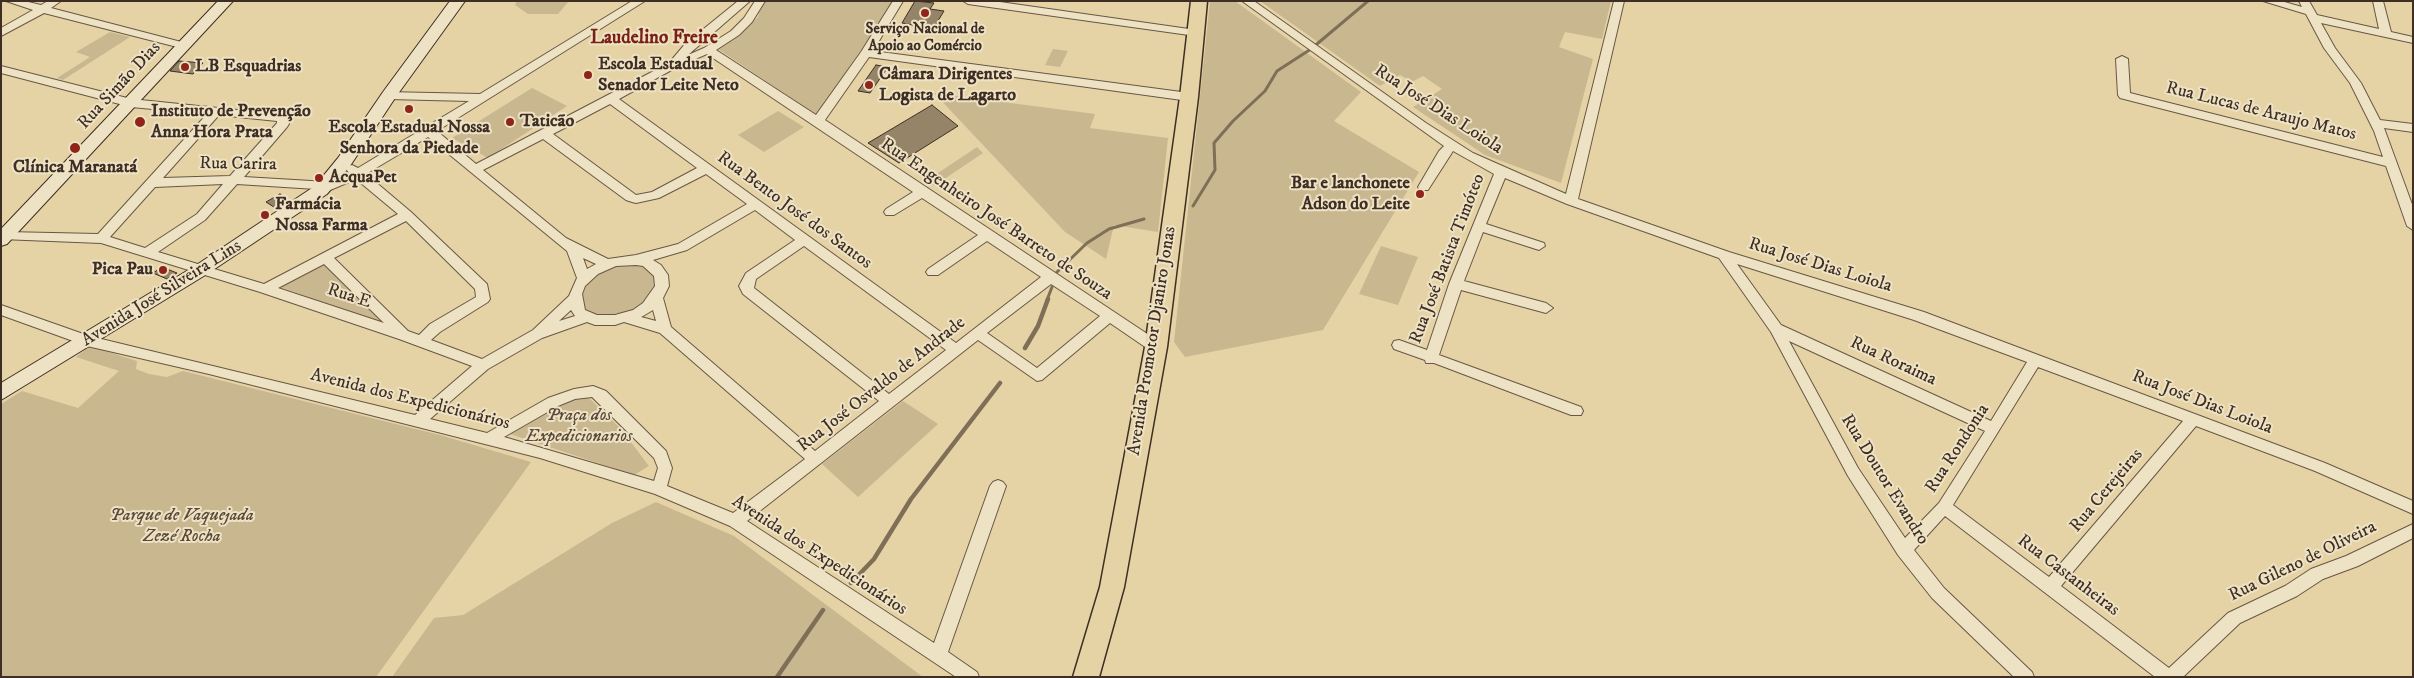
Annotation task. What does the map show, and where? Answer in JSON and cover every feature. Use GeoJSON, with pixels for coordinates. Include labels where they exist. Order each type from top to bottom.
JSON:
{"type":"FeatureCollection","features":[{"type":"Feature","properties":{"kind":"main road","name":"Rua Simão Dias"},"geometry":{"type":"LineString","coordinates":[[4,238],[226,1]]}},
{"type":"Feature","properties":{"kind":"main road","name":"Avenida José Silveira Lins"},"geometry":{"type":"LineString","coordinates":[[1,394],[201,270],[323,188],[344,162],[389,95],[458,1]]}},
{"type":"Feature","properties":{"kind":"main road","name":"Avenida Promotor Djaniro Jonas"},"geometry":{"type":"LineString","coordinates":[[1086,677],[1112,587],[1156,347],[1189,97],[1199,1]]}},
{"type":"Feature","properties":{"kind":"street"},"geometry":{"type":"LineString","coordinates":[[11,1],[185,46]]}},
{"type":"Feature","properties":{"kind":"street"},"geometry":{"type":"LineString","coordinates":[[1,33],[56,1]]}},
{"type":"Feature","properties":{"kind":"street"},"geometry":{"type":"LineString","coordinates":[[323,188],[358,173],[429,132],[640,1]]}},
{"type":"Feature","properties":{"kind":"street"},"geometry":{"type":"LineString","coordinates":[[475,169],[611,99],[685,57],[745,1]]}},
{"type":"Feature","properties":{"kind":"street"},"geometry":{"type":"LineString","coordinates":[[685,57],[708,50],[735,33],[748,20],[760,1]]}},
{"type":"Feature","properties":{"kind":"street"},"geometry":{"type":"LineString","coordinates":[[708,50],[818,121],[866,53],[898,1]]}},
{"type":"Feature","properties":{"kind":"street"},"geometry":{"type":"LineString","coordinates":[[968,1],[1196,33]]}},
{"type":"Feature","properties":{"kind":"street","name":"Rua José Dias Loiola"},"geometry":{"type":"LineString","coordinates":[[1247,1],[1452,145],[1501,172],[1572,201],[1724,255],[1919,316],[2329,470],[2413,508]]}},
{"type":"Feature","properties":{"kind":"street"},"geometry":{"type":"LineString","coordinates":[[1572,201],[1619,1]]}},
{"type":"Feature","properties":{"kind":"street"},"geometry":{"type":"LineString","coordinates":[[2268,1],[2413,40]]}},
{"type":"Feature","properties":{"kind":"street"},"geometry":{"type":"LineString","coordinates":[[2378,1],[2386,34]]}},
{"type":"Feature","properties":{"kind":"street"},"geometry":{"type":"LineString","coordinates":[[2309,11],[2330,48],[2355,83],[2375,123],[2390,163],[2406,188],[2413,226]]}},
{"type":"Feature","properties":{"kind":"street"},"geometry":{"type":"LineString","coordinates":[[866,53],[1189,97]]}},
{"type":"Feature","properties":{"kind":"street","name":"Rua Lucas de Araujo Matos"},"geometry":{"type":"LineString","coordinates":[[2122,59],[2124,95],[2390,163]]}},
{"type":"Feature","properties":{"kind":"street"},"geometry":{"type":"LineString","coordinates":[[1,69],[131,104],[215,113],[278,117],[283,120],[282,124],[201,217],[148,252]]}},
{"type":"Feature","properties":{"kind":"street"},"geometry":{"type":"LineString","coordinates":[[389,95],[483,98]]}},
{"type":"Feature","properties":{"kind":"street","name":"Rua Bento José dos Santos"},"geometry":{"type":"LineString","coordinates":[[611,99],[957,351]]}},
{"type":"Feature","properties":{"kind":"street"},"geometry":{"type":"LineString","coordinates":[[101,239],[215,113]]}},
{"type":"Feature","properties":{"kind":"street","name":"Rua Engenheiro José Barreto de Souza"},"geometry":{"type":"LineString","coordinates":[[818,121],[1156,347]]}},
{"type":"Feature","properties":{"kind":"street"},"geometry":{"type":"LineString","coordinates":[[2375,123],[2413,128]]}},
{"type":"Feature","properties":{"kind":"street"},"geometry":{"type":"LineString","coordinates":[[429,132],[572,248],[607,264]]}},
{"type":"Feature","properties":{"kind":"street"},"geometry":{"type":"LineString","coordinates":[[545,134],[630,197],[636,199],[655,195],[707,168]]}},
{"type":"Feature","properties":{"kind":"street"},"geometry":{"type":"LineString","coordinates":[[1424,187],[1443,154],[1452,145]]}},
{"type":"Feature","properties":{"kind":"street"},"geometry":{"type":"LineString","coordinates":[[344,162],[407,215],[476,280],[484,292],[483,299],[435,328],[421,342]]}},
{"type":"Feature","properties":{"kind":"street","name":"Rua José Batista Timóteo"},"geometry":{"type":"LineString","coordinates":[[1431,359],[1456,284],[1501,172]]}},
{"type":"Feature","properties":{"kind":"street","name":"Rua Carira"},"geometry":{"type":"LineString","coordinates":[[151,183],[233,180],[323,188]]}},
{"type":"Feature","properties":{"kind":"street"},"geometry":{"type":"LineString","coordinates":[[890,212],[922,192]]}},
{"type":"Feature","properties":{"kind":"street"},"geometry":{"type":"LineString","coordinates":[[636,260],[647,262],[656,268],[661,275],[662,286],[656,298],[643,310],[626,318],[605,321],[587,317],[576,307],[574,299],[576,289],[584,278],[607,264],[636,260],[682,247],[756,204]]}},
{"type":"Feature","properties":{"kind":"street"},"geometry":{"type":"LineString","coordinates":[[264,289],[407,215]]}},
{"type":"Feature","properties":{"kind":"street"},"geometry":{"type":"LineString","coordinates":[[1479,226],[1539,246]]}},
{"type":"Feature","properties":{"kind":"street"},"geometry":{"type":"LineString","coordinates":[[933,272],[987,235]]}},
{"type":"Feature","properties":{"kind":"street","name":"Rua E"},"geometry":{"type":"LineString","coordinates":[[4,238],[101,239],[148,252],[404,335],[482,366]]}},
{"type":"Feature","properties":{"kind":"street"},"geometry":{"type":"LineString","coordinates":[[804,240],[751,276],[746,286],[748,291],[890,402]]}},
{"type":"Feature","properties":{"kind":"street"},"geometry":{"type":"LineString","coordinates":[[661,275],[666,265],[682,247]]}},
{"type":"Feature","properties":{"kind":"street"},"geometry":{"type":"LineString","coordinates":[[572,248],[584,278]]}},
{"type":"Feature","properties":{"kind":"street","name":"Rua Doutor Evandro"},"geometry":{"type":"LineString","coordinates":[[1724,255],[1776,329],[1853,472],[1904,550],[1938,593],[1963,619],[2026,677]]}},
{"type":"Feature","properties":{"kind":"street"},"geometry":{"type":"LineString","coordinates":[[326,258],[404,335]]}},
{"type":"Feature","properties":{"kind":"street","name":"Rua José Osvaldo de Andrade"},"geometry":{"type":"LineString","coordinates":[[735,521],[979,334],[1050,277]]}},
{"type":"Feature","properties":{"kind":"street"},"geometry":{"type":"LineString","coordinates":[[1456,284],[1546,308]]}},
{"type":"Feature","properties":{"kind":"street"},"geometry":{"type":"LineString","coordinates":[[656,298],[665,329]]}},
{"type":"Feature","properties":{"kind":"street"},"geometry":{"type":"LineString","coordinates":[[537,334],[574,299]]}},
{"type":"Feature","properties":{"kind":"street","name":"Avenida dos Expedicionários"},"geometry":{"type":"LineString","coordinates":[[1,310],[87,341],[208,369],[540,452],[659,489],[735,521],[971,677]]}},
{"type":"Feature","properties":{"kind":"street"},"geometry":{"type":"LineString","coordinates":[[979,334],[1037,376],[1109,316]]}},
{"type":"Feature","properties":{"kind":"street"},"geometry":{"type":"LineString","coordinates":[[417,422],[482,366],[537,334],[587,317]]}},
{"type":"Feature","properties":{"kind":"street"},"geometry":{"type":"LineString","coordinates":[[626,318],[665,329],[815,460]]}},
{"type":"Feature","properties":{"kind":"street","name":"Rua Roraima"},"geometry":{"type":"LineString","coordinates":[[1776,329],[1994,429]]}},
{"type":"Feature","properties":{"kind":"street"},"geometry":{"type":"LineString","coordinates":[[1398,346],[1576,411]]}},
{"type":"Feature","properties":{"kind":"street","name":"Rua Rondonia"},"geometry":{"type":"LineString","coordinates":[[1904,550],[1944,507],[2035,360]]}},
{"type":"Feature","properties":{"kind":"street"},"geometry":{"type":"LineString","coordinates":[[489,439],[553,402],[574,394],[593,392],[601,395],[661,455],[665,468],[659,489]]}},
{"type":"Feature","properties":{"kind":"street","name":"Rua Cerejeiras"},"geometry":{"type":"LineString","coordinates":[[2050,588],[2193,420]]}},
{"type":"Feature","properties":{"kind":"street"},"geometry":{"type":"LineString","coordinates":[[938,656],[998,486]]}},
{"type":"Feature","properties":{"kind":"street","name":"Rua Castanheiras"},"geometry":{"type":"LineString","coordinates":[[1944,507],[2170,677]]}},
{"type":"Feature","properties":{"kind":"street","name":"Rua Gileno de Oliveira"},"geometry":{"type":"LineString","coordinates":[[2170,677],[2234,618],[2291,591],[2317,574],[2352,561],[2413,530]]}},
{"type":"Feature","properties":{"kind":"green space"},"geometry":{"type":"Polygon","coordinates":[[[517,1],[569,1],[558,14],[528,14],[515,5],[517,1]]]}},
{"type":"Feature","properties":{"kind":"green space"},"geometry":{"type":"Polygon","coordinates":[[[762,1],[894,1],[817,115],[715,47],[738,35],[758,17],[762,1]]]}},
{"type":"Feature","properties":{"kind":"green space"},"geometry":{"type":"Polygon","coordinates":[[[1210,1],[1235,1],[1361,92],[1334,121],[1419,172],[1323,330],[1185,357],[1174,342],[1210,1]]]}},
{"type":"Feature","properties":{"kind":"green space"},"geometry":{"type":"Polygon","coordinates":[[[1260,1],[1611,1],[1602,39],[1565,32],[1559,47],[1593,59],[1561,183],[1485,155],[1413,107],[1442,89],[1423,76],[1412,82],[1400,75],[1380,86],[1260,1]]]}},
{"type":"Feature","properties":{"kind":"green space"},"geometry":{"type":"Polygon","coordinates":[[[110,32],[130,37],[63,80],[57,78],[90,57],[76,52],[110,32]]]}},
{"type":"Feature","properties":{"kind":"green space"},"geometry":{"type":"Polygon","coordinates":[[[1053,49],[1068,51],[1060,67],[1045,65],[1053,49]]]}},
{"type":"Feature","properties":{"kind":"green space","name":"Taticão"},"geometry":{"type":"Polygon","coordinates":[[[532,88],[567,106],[488,158],[452,138],[532,88]]]}},
{"type":"Feature","properties":{"kind":"green space"},"geometry":{"type":"Polygon","coordinates":[[[934,93],[1095,114],[1090,128],[1168,138],[1158,232],[1114,225],[1106,259],[1065,232],[934,93]]]}},
{"type":"Feature","properties":{"kind":"green space"},"geometry":{"type":"Polygon","coordinates":[[[778,111],[804,127],[764,152],[738,135],[778,111]]]}},
{"type":"Feature","properties":{"kind":"green space"},"geometry":{"type":"Polygon","coordinates":[[[977,147],[983,153],[934,186],[926,181],[977,147]]]}},
{"type":"Feature","properties":{"kind":"green space"},"geometry":{"type":"Polygon","coordinates":[[[1381,246],[1418,257],[1398,305],[1359,294],[1381,246]]]}},
{"type":"Feature","properties":{"kind":"green space"},"geometry":{"type":"Polygon","coordinates":[[[632,264],[645,266],[653,273],[657,282],[654,292],[647,302],[634,310],[619,315],[604,316],[592,313],[583,307],[580,298],[583,287],[603,270],[618,265],[632,264]]]}},
{"type":"Feature","properties":{"kind":"green space"},"geometry":{"type":"Polygon","coordinates":[[[324,265],[383,323],[280,287],[324,265]]]}},
{"type":"Feature","properties":{"kind":"green space","name":"Parque de Vaquejada Zezé Rocha"},"geometry":{"type":"Polygon","coordinates":[[[90,346],[137,361],[136,369],[149,374],[167,377],[183,371],[440,435],[531,462],[376,677],[1,677],[1,404],[22,391],[78,408],[119,371],[76,357],[90,346]]]}},
{"type":"Feature","properties":{"kind":"green space","name":"Praça dos Expedicionarios"},"geometry":{"type":"Polygon","coordinates":[[[588,397],[621,429],[649,466],[634,475],[510,434],[573,399],[588,397]]]}},
{"type":"Feature","properties":{"kind":"green space"},"geometry":{"type":"Polygon","coordinates":[[[903,401],[938,424],[858,497],[822,464],[903,401]]]}},
{"type":"Feature","properties":{"kind":"green space"},"geometry":{"type":"Polygon","coordinates":[[[656,502],[734,536],[923,677],[392,677],[434,618],[463,615],[612,523],[656,502]]]}},
{"type":"Feature","properties":{"kind":"building","name":"Serviço Nacional de Apoio ao Comércio"},"geometry":{"type":"Polygon","coordinates":[[[915,1],[934,3],[930,9],[944,11],[933,29],[902,23],[915,1]]]}},
{"type":"Feature","properties":{"kind":"building","name":"LB Esquadrias"},"geometry":{"type":"Polygon","coordinates":[[[179,61],[203,63],[193,74],[170,71],[179,61]]]}},
{"type":"Feature","properties":{"kind":"building","name":"Câmara Dirigentes Logista de Lagarto"},"geometry":{"type":"Polygon","coordinates":[[[876,65],[888,67],[870,93],[858,91],[876,65]]]}},
{"type":"Feature","properties":{"kind":"building"},"geometry":{"type":"Polygon","coordinates":[[[932,105],[958,126],[899,163],[868,143],[932,105]]]}},
{"type":"Feature","properties":{"kind":"building"},"geometry":{"type":"Polygon","coordinates":[[[280,194],[289,201],[277,209],[266,202],[280,194]]]}},
{"type":"Feature","properties":{"kind":"building","name":"Pica Pau"},"geometry":{"type":"Polygon","coordinates":[[[162,267],[177,273],[167,279],[153,273],[162,267]]]}},
{"type":"Feature","properties":{"kind":"waterway"},"geometry":{"type":"LineString","coordinates":[[1193,206],[1215,170],[1214,143],[1233,121],[1265,91],[1277,71],[1311,49],[1368,1]]}},
{"type":"Feature","properties":{"kind":"waterway"},"geometry":{"type":"LineString","coordinates":[[1057,272],[1087,243],[1109,229],[1144,219]]}},
{"type":"Feature","properties":{"kind":"waterway"},"geometry":{"type":"LineString","coordinates":[[1047,300],[1052,287]]}},
{"type":"Feature","properties":{"kind":"waterway"},"geometry":{"type":"LineString","coordinates":[[1025,348],[1038,326],[1048,299]]}},
{"type":"Feature","properties":{"kind":"waterway"},"geometry":{"type":"LineString","coordinates":[[851,583],[874,559],[911,499],[1000,383]]}},
{"type":"Feature","properties":{"kind":"waterway"},"geometry":{"type":"LineString","coordinates":[[777,677],[823,610]]}},
{"type":"Feature","properties":{"kind":"place","name":"Serviço Nacional de Apoio ao Comércio"},"geometry":{"type":"Point","coordinates":[925,13]}},
{"type":"Feature","properties":{"kind":"place","name":"LB Esquadrias"},"geometry":{"type":"Point","coordinates":[185,67]}},
{"type":"Feature","properties":{"kind":"place","name":"Escola Estadual Senador Leite Neto"},"geometry":{"type":"Point","coordinates":[588,75]}},
{"type":"Feature","properties":{"kind":"place","name":"Câmara Dirigentes Logista de Lagarto"},"geometry":{"type":"Point","coordinates":[869,85]}},
{"type":"Feature","properties":{"kind":"place","name":"Escola Estadual Nossa Senhora da Piedade"},"geometry":{"type":"Point","coordinates":[409,109]}},
{"type":"Feature","properties":{"kind":"place","name":"Instituto de Prevenção Anna Hora Prata"},"geometry":{"type":"Point","coordinates":[140,122]}},
{"type":"Feature","properties":{"kind":"place","name":"Taticão"},"geometry":{"type":"Point","coordinates":[510,122]}},
{"type":"Feature","properties":{"kind":"place","name":"Clínica Maranatá"},"geometry":{"type":"Point","coordinates":[75,148]}},
{"type":"Feature","properties":{"kind":"place","name":"AcquaPet"},"geometry":{"type":"Point","coordinates":[319,178]}},
{"type":"Feature","properties":{"kind":"place","name":"Bar e lanchonete Adson do Leite"},"geometry":{"type":"Point","coordinates":[1420,194]}},
{"type":"Feature","properties":{"kind":"place","name":"Farmácia Nossa Farma"},"geometry":{"type":"Point","coordinates":[265,215]}},
{"type":"Feature","properties":{"kind":"place","name":"Pica Pau"},"geometry":{"type":"Point","coordinates":[163,270]}},
{"type":"Feature","properties":{"kind":"district","name":"Laudelino Freire"},"geometry":{"type":"Point","coordinates":[654,39]}}]}
